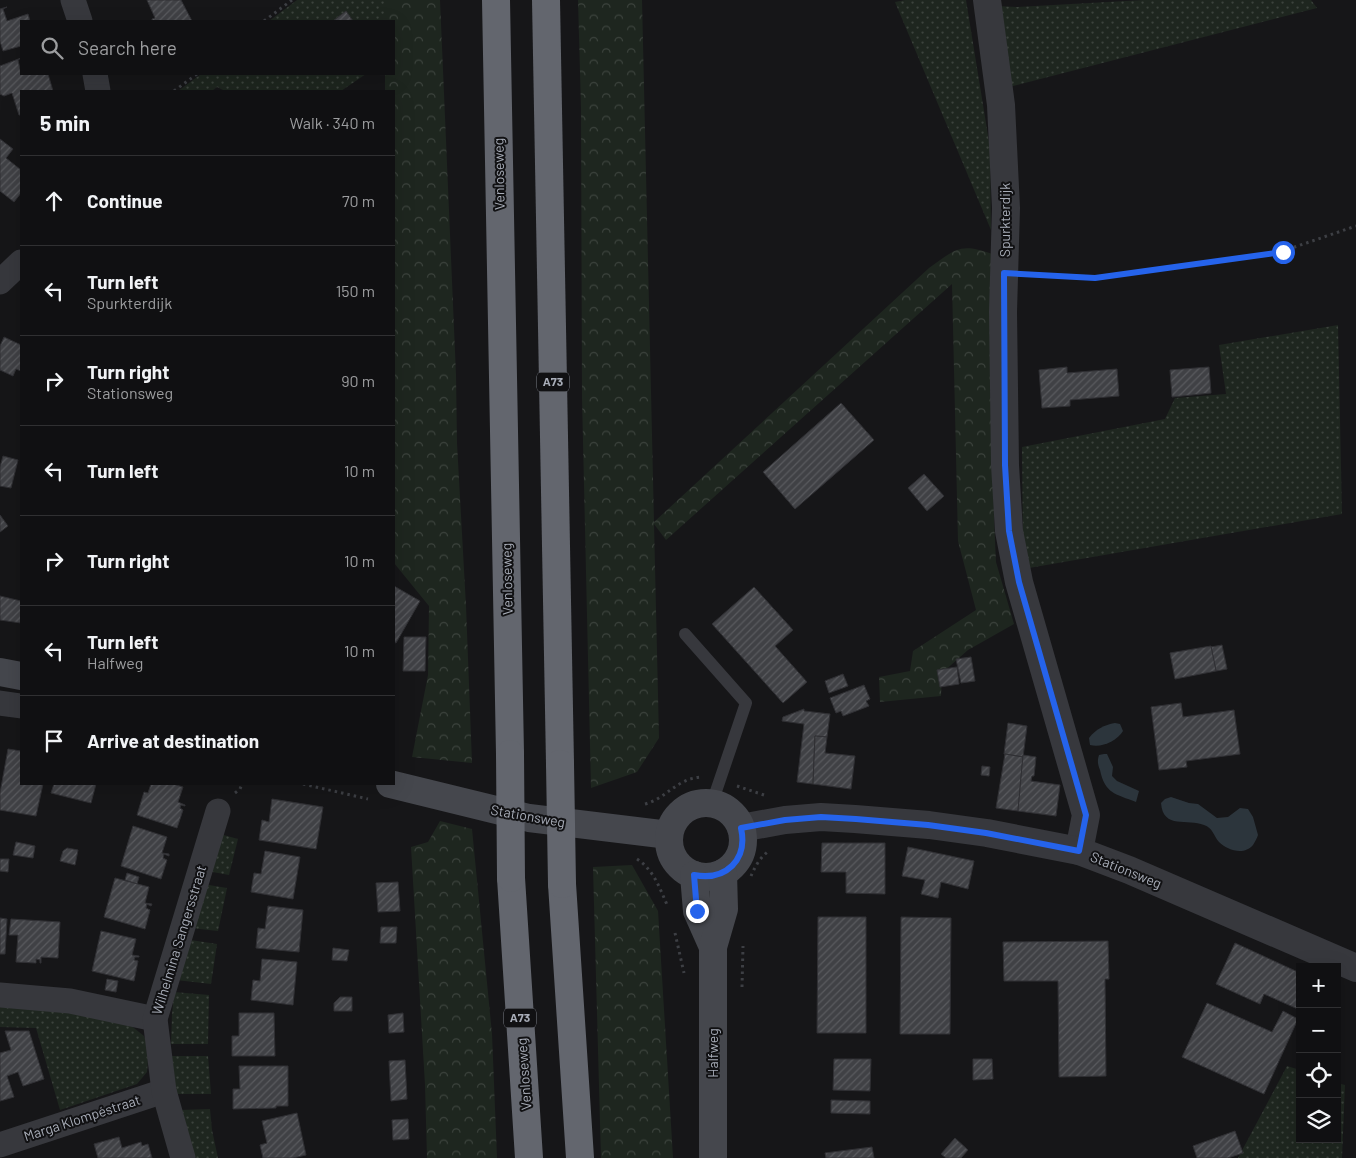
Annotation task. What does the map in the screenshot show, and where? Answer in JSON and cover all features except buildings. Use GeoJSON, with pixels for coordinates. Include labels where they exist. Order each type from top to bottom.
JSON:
{"type":"FeatureCollection","features":[{"type":"Feature","properties":{"kind":"highway","name":"Venloseweg"},"geometry":{"type":"LineString","coordinates":[[496,0],[511,878],[529,1158]]}},
{"type":"Feature","properties":{"kind":"highway","name":"A73"},"geometry":{"type":"LineString","coordinates":[[546,0],[562,884],[580,1158]]}},
{"type":"Feature","properties":{"kind":"main road"},"geometry":{"type":"LineString","coordinates":[[0,672],[20,676]]}},
{"type":"Feature","properties":{"kind":"main road","name":"Stationsweg"},"geometry":{"type":"LineString","coordinates":[[394,785],[528,818],[669,835]]}},
{"type":"Feature","properties":{"kind":"main road"},"geometry":{"type":"LineString","coordinates":[[697,804],[718,804],[735,816],[741,828],[743,836],[740,853],[736,861],[735,878],[694,875],[680,866],[670,852],[669,835],[674,821],[684,810],[697,804]]}},
{"type":"Feature","properties":{"kind":"main road","name":"Halfweg"},"geometry":{"type":"LineString","coordinates":[[694,875],[697,911],[713,947]]}},
{"type":"Feature","properties":{"kind":"main road","name":"Halfweg"},"geometry":{"type":"LineString","coordinates":[[713,1158],[713,947],[735,878]]}},
{"type":"Feature","properties":{"kind":"street"},"geometry":{"type":"LineString","coordinates":[[73,0],[80,20]]}},
{"type":"Feature","properties":{"kind":"street","name":"Spurkterdijk"},"geometry":{"type":"LineString","coordinates":[[987,0],[1001,105],[1006,208],[1004,273],[1005,465],[1009,531],[1019,582],[1086,815],[1079,851]]}},
{"type":"Feature","properties":{"kind":"street"},"geometry":{"type":"LineString","coordinates":[[95,75],[98,90]]}},
{"type":"Feature","properties":{"kind":"street"},"geometry":{"type":"LineString","coordinates":[[0,282],[20,263]]}},
{"type":"Feature","properties":{"kind":"street"},"geometry":{"type":"LineString","coordinates":[[0,703],[20,706]]}},
{"type":"Feature","properties":{"kind":"street","name":"Wilhelmina Sangersstraat"},"geometry":{"type":"LineString","coordinates":[[183,1158],[164,1091],[155,1019],[218,811]]}},
{"type":"Feature","properties":{"kind":"street","name":"Stationsweg"},"geometry":{"type":"LineString","coordinates":[[741,828],[772,821],[794,819],[821,817],[856,819],[928,825],[986,833],[1079,851],[1129,870],[1356,968]]}},
{"type":"Feature","properties":{"kind":"street"},"geometry":{"type":"LineString","coordinates":[[0,995],[70,1001],[155,1019]]}},
{"type":"Feature","properties":{"kind":"street","name":"Marga Klompéstraat"},"geometry":{"type":"LineString","coordinates":[[0,1145],[164,1091]]}},
{"type":"Feature","properties":{"kind":"lane"},"geometry":{"type":"LineString","coordinates":[[685,634],[746,703],[712,803]]}},
{"type":"Feature","properties":{"kind":"path"},"geometry":{"type":"LineString","coordinates":[[265,20],[292,0]]}},
{"type":"Feature","properties":{"kind":"path"},"geometry":{"type":"LineString","coordinates":[[175,90],[195,75]]}},
{"type":"Feature","properties":{"kind":"path"},"geometry":{"type":"LineString","coordinates":[[1004,273],[1095,278],[1283,252],[1356,226]]}},
{"type":"Feature","properties":{"kind":"path"},"geometry":{"type":"LineString","coordinates":[[735,878],[756,866],[772,850]]}},
{"type":"Feature","properties":{"kind":"path"},"geometry":{"type":"LineString","coordinates":[[630,855],[644,864],[656,879],[670,912]]}},
{"type":"Feature","properties":{"kind":"path"},"geometry":{"type":"LineString","coordinates":[[674,930],[683,967]]}},
{"type":"Feature","properties":{"kind":"green space"},"geometry":{"type":"Polygon","coordinates":[[[297,0],[386,0],[386,20],[270,20],[297,0]]]}},
{"type":"Feature","properties":{"kind":"green space"},"geometry":{"type":"Polygon","coordinates":[[[386,0],[440,0],[456,375],[457,443],[472,763],[412,757],[428,675],[429,606],[395,564],[395,90],[385,90],[385,75],[395,75],[395,20],[386,20],[386,0]]]}},
{"type":"Feature","properties":{"kind":"green space"},"geometry":{"type":"Polygon","coordinates":[[[578,0],[642,0],[654,522],[929,268],[952,252],[964,248],[981,250],[992,254],[996,562],[1014,624],[968,650],[942,673],[941,696],[880,702],[879,677],[910,671],[913,651],[976,610],[958,541],[952,284],[666,540],[654,524],[659,738],[637,772],[591,788],[582,398],[581,108],[578,0]]]}},
{"type":"Feature","properties":{"kind":"green space"},"geometry":{"type":"Polygon","coordinates":[[[905,0],[966,0],[990,148],[991,230],[895,2],[905,0]]]}},
{"type":"Feature","properties":{"kind":"green space"},"geometry":{"type":"Polygon","coordinates":[[[1144,0],[1311,0],[1317,8],[1009,87],[997,6],[1017,7],[1144,0]]]}},
{"type":"Feature","properties":{"kind":"green space"},"geometry":{"type":"Polygon","coordinates":[[[200,75],[365,75],[342,90],[223,90],[217,87],[213,90],[179,90],[200,75]]]}},
{"type":"Feature","properties":{"kind":"green space"},"geometry":{"type":"Polygon","coordinates":[[[1338,325],[1342,514],[1029,568],[1023,547],[1022,447],[1165,419],[1175,398],[1226,394],[1219,345],[1338,325]]]}},
{"type":"Feature","properties":{"kind":"green space"},"geometry":{"type":"Polygon","coordinates":[[[440,821],[472,829],[492,1034],[497,1158],[427,1158],[425,1085],[411,847],[428,842],[440,821]]]}},
{"type":"Feature","properties":{"kind":"green space"},"geometry":{"type":"Polygon","coordinates":[[[220,834],[238,839],[229,875],[207,871],[220,834]]]}},
{"type":"Feature","properties":{"kind":"green space"},"geometry":{"type":"Polygon","coordinates":[[[632,865],[658,911],[673,1158],[601,1158],[593,867],[632,865]]]}},
{"type":"Feature","properties":{"kind":"green space"},"geometry":{"type":"Polygon","coordinates":[[[203,884],[227,888],[218,931],[190,928],[203,884]]]}},
{"type":"Feature","properties":{"kind":"green space"},"geometry":{"type":"Polygon","coordinates":[[[184,939],[217,944],[211,984],[176,980],[184,939]]]}},
{"type":"Feature","properties":{"kind":"green space"},"geometry":{"type":"Polygon","coordinates":[[[174,992],[209,995],[208,1044],[171,1044],[174,992]]]}},
{"type":"Feature","properties":{"kind":"green space"},"geometry":{"type":"Polygon","coordinates":[[[0,1002],[124,1020],[144,1036],[149,1049],[147,1072],[137,1084],[60,1110],[36,1028],[0,1027],[0,1002]]]}},
{"type":"Feature","properties":{"kind":"green space"},"geometry":{"type":"Polygon","coordinates":[[[171,1056],[208,1056],[211,1094],[176,1094],[171,1056]]]}},
{"type":"Feature","properties":{"kind":"green space"},"geometry":{"type":"Polygon","coordinates":[[[1287,1066],[1296,1069],[1296,1143],[1341,1143],[1341,1084],[1345,1085],[1342,1158],[1238,1158],[1287,1066]]]}},
{"type":"Feature","properties":{"kind":"green space"},"geometry":{"type":"Polygon","coordinates":[[[210,1109],[218,1158],[192,1158],[179,1110],[210,1109]]]}},
{"type":"Feature","properties":{"kind":"shaded area"},"geometry":{"type":"Polygon","coordinates":[[[1115,723],[1120,724],[1123,731],[1117,738],[1104,745],[1090,745],[1089,738],[1094,732],[1104,726],[1115,723]]]}},
{"type":"Feature","properties":{"kind":"shaded area"},"geometry":{"type":"Polygon","coordinates":[[[1107,754],[1113,767],[1112,776],[1117,781],[1139,791],[1136,802],[1117,795],[1108,789],[1102,778],[1098,761],[1099,755],[1107,754]]]}},
{"type":"Feature","properties":{"kind":"shaded area"},"geometry":{"type":"Polygon","coordinates":[[[1171,797],[1198,804],[1217,818],[1228,817],[1240,808],[1248,809],[1253,817],[1258,835],[1256,840],[1249,848],[1236,851],[1219,842],[1207,826],[1171,820],[1166,817],[1161,803],[1171,797]]]}},
{"type":"Feature","properties":{"kind":"route"},"geometry":{"type":"LineString","coordinates":[[697,911],[694,875],[714,876],[723,872],[736,861],[740,853],[743,845],[741,828],[772,821],[821,817],[928,825],[986,833],[1079,851],[1086,815],[1019,582],[1009,531],[1005,465],[1004,273],[1095,278],[1283,252]]}}]}
